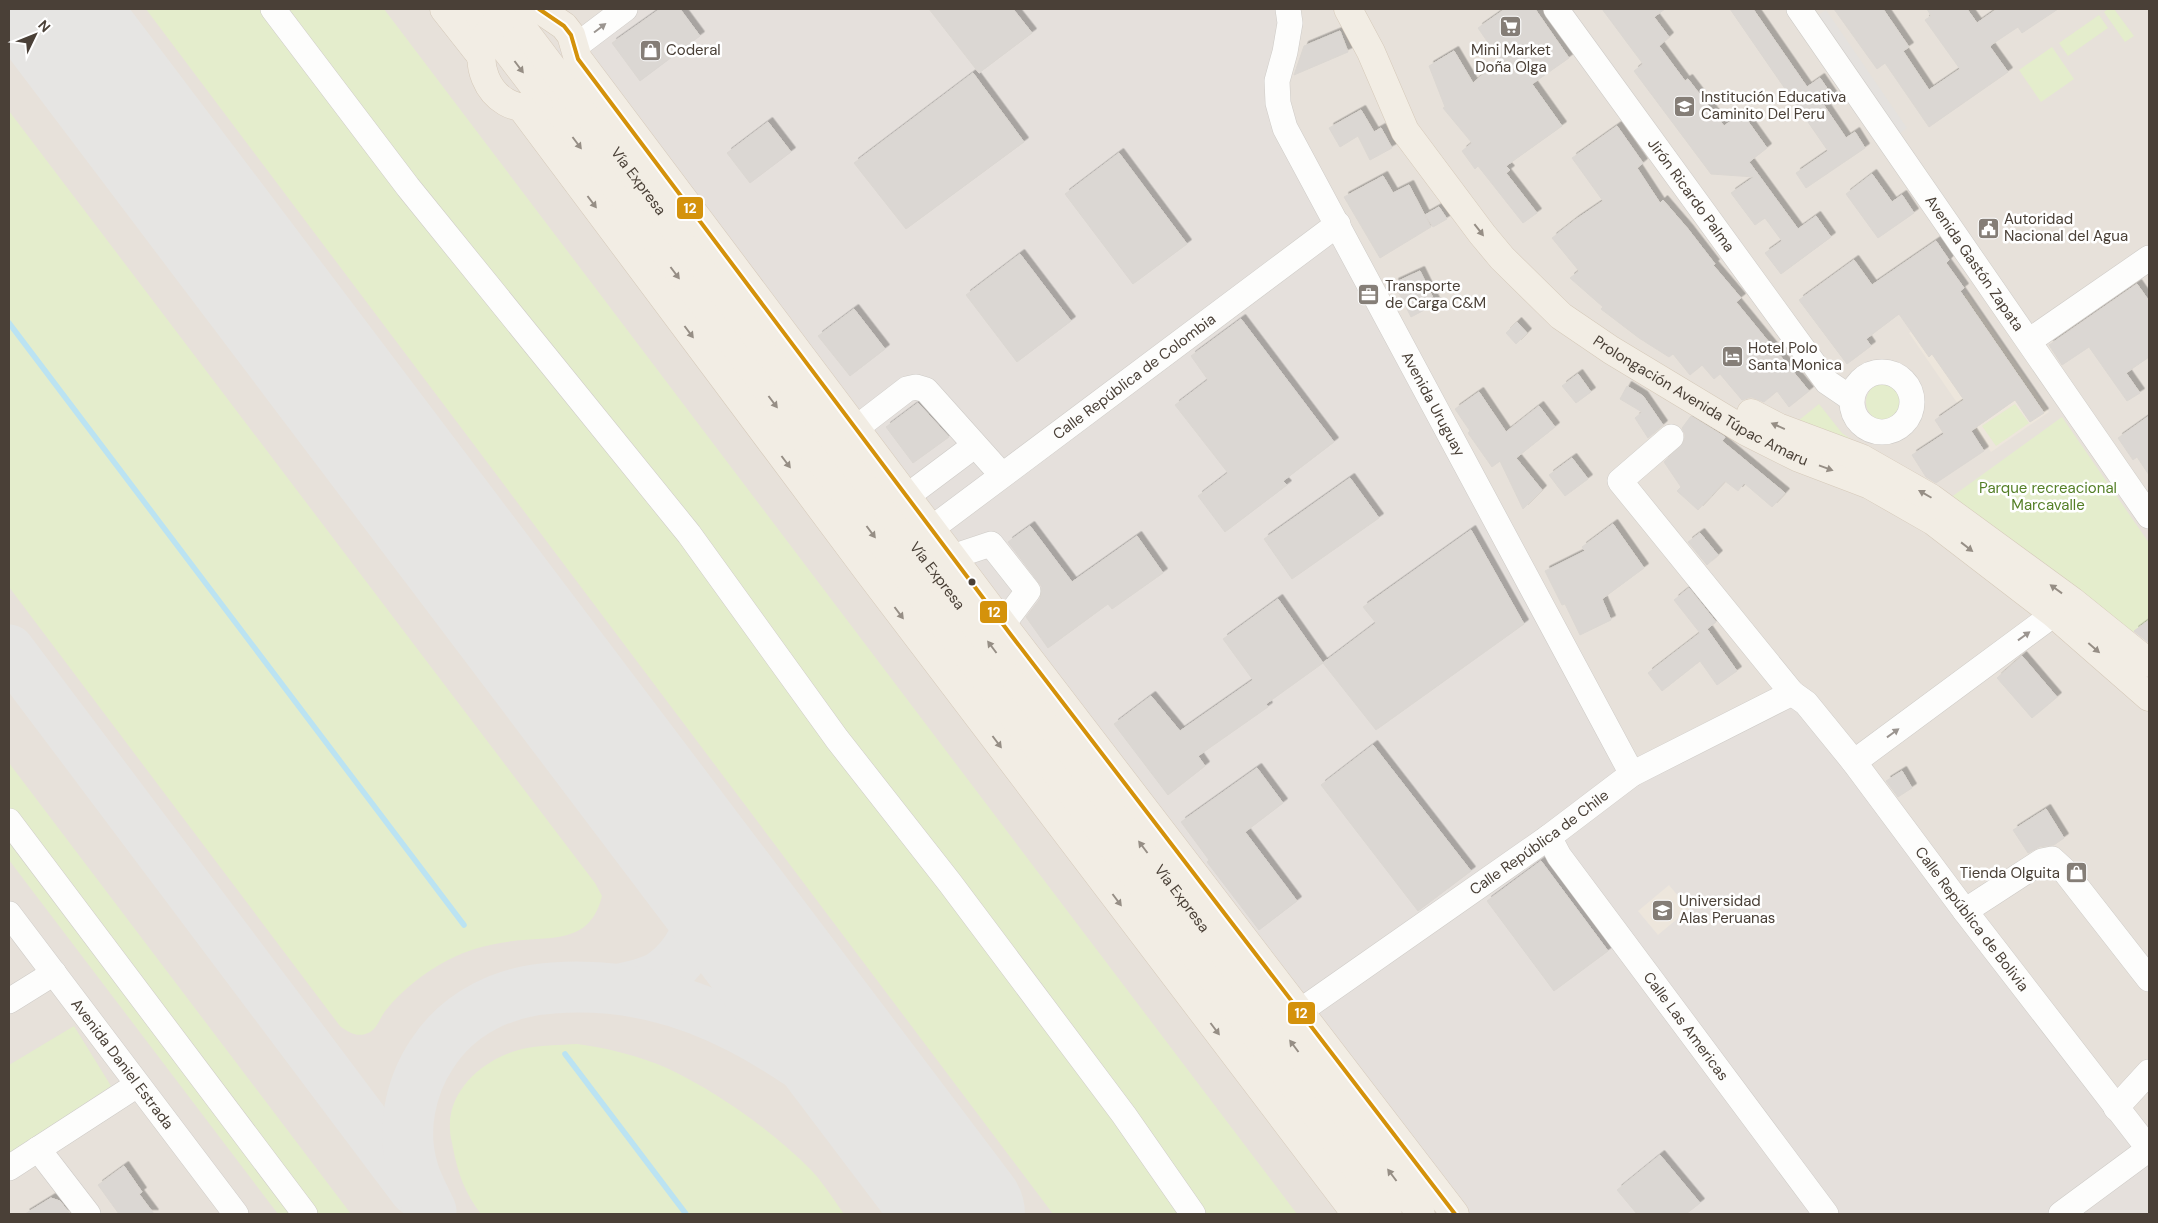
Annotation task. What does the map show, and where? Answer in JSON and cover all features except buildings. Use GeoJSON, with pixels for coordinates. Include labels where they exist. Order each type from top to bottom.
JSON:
{"type":"FeatureCollection","features":[{"type":"Feature","properties":{"kind":"main road"},"geometry":{"type":"LineString","coordinates":[[444,9],[481,56]]}},
{"type":"Feature","properties":{"kind":"main road","name":"Prolongación Avenida Túpac Amaru"},"geometry":{"type":"LineString","coordinates":[[1348,9],[1371,52],[1405,131],[1502,258],[1561,316],[1611,350],[1747,432],[1799,458],[1870,485],[1934,521],[2054,614],[2149,697]]}},
{"type":"Feature","properties":{"kind":"main road","name":"Prolongación Avenida Túpac Amaru"},"geometry":{"type":"LineString","coordinates":[[1368,9],[1385,42],[1409,104],[1446,165],[1518,248],[1580,309],[1606,331],[1714,394],[1778,427],[1861,458],[1932,498],[2072,601],[2149,663]]}},
{"type":"Feature","properties":{"kind":"main road"},"geometry":{"type":"LineString","coordinates":[[550,12],[526,11],[497,15],[486,37],[481,56],[482,70],[487,83],[496,94],[507,102],[521,107],[534,108],[558,96],[574,79],[577,52]]}},
{"type":"Feature","properties":{"kind":"main road","name":"Vía Expresa"},"geometry":{"type":"LineString","coordinates":[[550,12],[571,35],[577,52],[835,443],[1014,720],[1388,1214]]}},
{"type":"Feature","properties":{"kind":"main road","name":"Vía Expresa"},"geometry":{"type":"LineString","coordinates":[[497,15],[558,96],[835,443],[1421,1214]]}},
{"type":"Feature","properties":{"kind":"main road"},"geometry":{"type":"LineString","coordinates":[[521,107],[830,521],[1356,1214]]}},
{"type":"Feature","properties":{"kind":"main road"},"geometry":{"type":"LineString","coordinates":[[830,521],[835,443]]}},
{"type":"Feature","properties":{"kind":"main road","name":"Vía Expresa"},"geometry":{"type":"LineString","coordinates":[[835,443],[890,475],[1455,1214]]}},
{"type":"Feature","properties":{"kind":"main road"},"geometry":{"type":"LineString","coordinates":[[1007,630],[1033,702]]}},
{"type":"Feature","properties":{"kind":"main road"},"geometry":{"type":"LineString","coordinates":[[951,681],[1014,720]]}},
{"type":"Feature","properties":{"kind":"street"},"geometry":{"type":"LineString","coordinates":[[273,9],[408,188],[689,534],[837,739],[950,883],[1124,1115],[1192,1214]]}},
{"type":"Feature","properties":{"kind":"street"},"geometry":{"type":"LineString","coordinates":[[577,52],[625,9]]}},
{"type":"Feature","properties":{"kind":"street","name":"Jirón Ricardo Palma"},"geometry":{"type":"LineString","coordinates":[[1556,9],[1826,382],[1852,399]]}},
{"type":"Feature","properties":{"kind":"street","name":"Avenida Gastón Zapata"},"geometry":{"type":"LineString","coordinates":[[1799,9],[2149,516]]}},
{"type":"Feature","properties":{"kind":"street","name":"Avenida Uruguay"},"geometry":{"type":"LineString","coordinates":[[1289,16],[1286,52],[1277,81],[1278,103],[1285,128],[1632,774]]}},
{"type":"Feature","properties":{"kind":"street","name":"Calle República de Colombia"},"geometry":{"type":"LineString","coordinates":[[931,529],[1338,224]]}},
{"type":"Feature","properties":{"kind":"street"},"geometry":{"type":"LineString","coordinates":[[2029,341],[2149,258]]}},
{"type":"Feature","properties":{"kind":"street"},"geometry":{"type":"LineString","coordinates":[[835,443],[907,389],[916,387],[926,390],[1002,476]]}},
{"type":"Feature","properties":{"kind":"street","name":"Calle República de Bolivia"},"geometry":{"type":"LineString","coordinates":[[1670,437],[1620,480],[1792,693],[1806,702],[1854,762],[1965,912],[2149,1149]]}},
{"type":"Feature","properties":{"kind":"street"},"geometry":{"type":"LineString","coordinates":[[906,497],[974,446]]}},
{"type":"Feature","properties":{"kind":"street"},"geometry":{"type":"LineString","coordinates":[[952,557],[991,544],[1028,591],[1007,630]]}},
{"type":"Feature","properties":{"kind":"street"},"geometry":{"type":"LineString","coordinates":[[1854,762],[2054,614]]}},
{"type":"Feature","properties":{"kind":"street","name":"Calle República de Chile"},"geometry":{"type":"LineString","coordinates":[[1299,1012],[1549,837],[1632,774],[1792,693]]}},
{"type":"Feature","properties":{"kind":"street"},"geometry":{"type":"LineString","coordinates":[[9,821],[305,1214]]}},
{"type":"Feature","properties":{"kind":"street","name":"Calle Las Americas"},"geometry":{"type":"LineString","coordinates":[[1549,837],[1558,856],[1826,1214]]}},
{"type":"Feature","properties":{"kind":"street"},"geometry":{"type":"LineString","coordinates":[[1965,912],[2042,861],[2052,859],[2063,869],[2149,978]]}},
{"type":"Feature","properties":{"kind":"street","name":"Avenida Daniel Estrada"},"geometry":{"type":"LineString","coordinates":[[9,914],[236,1214]]}},
{"type":"Feature","properties":{"kind":"street"},"geometry":{"type":"LineString","coordinates":[[9,1001],[54,972]]}},
{"type":"Feature","properties":{"kind":"street"},"geometry":{"type":"LineString","coordinates":[[2116,1108],[2149,1072]]}},
{"type":"Feature","properties":{"kind":"street"},"geometry":{"type":"LineString","coordinates":[[9,1168],[137,1084]]}},
{"type":"Feature","properties":{"kind":"street"},"geometry":{"type":"LineString","coordinates":[[38,1149],[88,1214]]}},
{"type":"Feature","properties":{"kind":"street"},"geometry":{"type":"LineString","coordinates":[[2061,1214],[2149,1149]]}},
{"type":"Feature","properties":{"kind":"shaded area"},"geometry":{"type":"Polygon","coordinates":[[[9,9],[2149,9],[2149,1214],[9,1214],[9,9]]]}},
{"type":"Feature","properties":{"kind":"shaded area"},"geometry":{"type":"Polygon","coordinates":[[[609,9],[1281,9],[1285,117],[1626,773],[1788,681],[2149,1158],[2149,1214],[1430,1214],[550,55],[609,9]]]}},
{"type":"Feature","properties":{"kind":"shaded area"},"geometry":{"type":"Polygon","coordinates":[[[1826,10],[1907,128],[1896,136],[1815,17],[1826,10]]]}},
{"type":"Feature","properties":{"kind":"shaded area"},"geometry":{"type":"Polygon","coordinates":[[[1967,293],[2049,412],[1991,452],[1909,333],[1967,293]]]}},
{"type":"Feature","properties":{"kind":"shaded area","name":"Universidad Alas Peruanas"},"geometry":{"type":"Polygon","coordinates":[[[1669,885],[1689,909],[1658,935],[1638,911],[1669,885]]]}},
{"type":"Feature","properties":{"kind":"green space"},"geometry":{"type":"Polygon","coordinates":[[[146,9],[384,9],[1297,1214],[1053,1214],[146,9]]]}},
{"type":"Feature","properties":{"kind":"green space"},"geometry":{"type":"Polygon","coordinates":[[[2108,9],[2114,9],[2134,36],[2125,42],[2104,12],[2108,9]]]}},
{"type":"Feature","properties":{"kind":"green space"},"geometry":{"type":"Polygon","coordinates":[[[2099,15],[2108,28],[2068,56],[2059,43],[2099,15]]]}},
{"type":"Feature","properties":{"kind":"green space"},"geometry":{"type":"Polygon","coordinates":[[[2052,47],[2074,79],[2041,102],[2019,70],[2052,47]]]}},
{"type":"Feature","properties":{"kind":"green space"},"geometry":{"type":"Polygon","coordinates":[[[9,111],[595,883],[602,896],[596,912],[588,923],[579,930],[555,937],[488,945],[456,956],[414,982],[392,1003],[371,1031],[360,1035],[346,1030],[340,1026],[9,587],[9,111]]]}},
{"type":"Feature","properties":{"kind":"green space"},"geometry":{"type":"Polygon","coordinates":[[[1885,383],[1898,389],[1904,402],[1898,415],[1885,421],[1872,415],[1866,402],[1872,389],[1885,383]]]}},
{"type":"Feature","properties":{"kind":"green space"},"geometry":{"type":"Polygon","coordinates":[[[1819,404],[1842,433],[1858,444],[1798,421],[1819,404]]]}},
{"type":"Feature","properties":{"kind":"green space"},"geometry":{"type":"Polygon","coordinates":[[[2015,404],[2029,423],[1996,446],[1982,426],[2015,404]]]}},
{"type":"Feature","properties":{"kind":"green space","name":"Parque recreacional Marcavalle"},"geometry":{"type":"Polygon","coordinates":[[[2062,417],[2149,543],[2149,620],[2129,635],[2044,563],[1950,498],[2062,417]]]}},
{"type":"Feature","properties":{"kind":"green space"},"geometry":{"type":"Polygon","coordinates":[[[9,763],[351,1214],[278,1214],[9,860],[9,763]]]}},
{"type":"Feature","properties":{"kind":"green space"},"geometry":{"type":"Polygon","coordinates":[[[74,1026],[111,1086],[9,1154],[9,1065],[74,1026]]]}},
{"type":"Feature","properties":{"kind":"green space"},"geometry":{"type":"Polygon","coordinates":[[[577,1044],[624,1053],[658,1064],[688,1079],[745,1114],[781,1142],[812,1171],[844,1214],[481,1214],[466,1191],[455,1157],[450,1130],[451,1114],[455,1100],[473,1076],[499,1058],[527,1048],[577,1044]]]}},
{"type":"Feature","properties":{"kind":"waterway"},"geometry":{"type":"LineString","coordinates":[[9,323],[464,925]]}},
{"type":"Feature","properties":{"kind":"waterway"},"geometry":{"type":"LineString","coordinates":[[565,1054],[686,1214]]}},
{"type":"Feature","properties":{"kind":"taxiway"},"geometry":{"type":"LineString","coordinates":[[9,650],[415,1190]]}},
{"type":"Feature","properties":{"kind":"taxiway"},"geometry":{"type":"LineString","coordinates":[[621,989],[652,981],[661,976],[687,950],[698,927],[701,916],[701,892],[692,865],[678,839]]}},
{"type":"Feature","properties":{"kind":"taxiway"},"geometry":{"type":"LineString","coordinates":[[431,1211],[415,1175],[409,1155],[408,1140],[408,1125],[413,1095],[424,1067],[443,1039],[469,1015],[501,999],[535,990],[607,988],[657,996],[703,1011],[748,1032],[790,1057],[831,1086],[912,1149]]}},
{"type":"Feature","properties":{"kind":"runway"},"geometry":{"type":"LineString","coordinates":[[51,9],[962,1214]]}},
{"type":"Feature","properties":{"kind":"transit line","name":"12"},"geometry":{"type":"LineString","coordinates":[[539,9],[564,26],[571,35],[578,59],[1011,635],[1455,1214]]}},
{"type":"Feature","properties":{"kind":"place","name":"Mini Market Doña Olga"},"geometry":{"type":"Point","coordinates":[1511,27]}},
{"type":"Feature","properties":{"kind":"place","name":"Coderal"},"geometry":{"type":"Point","coordinates":[650,50]}},
{"type":"Feature","properties":{"kind":"place","name":"Institución Educativa Caminito Del Peru"},"geometry":{"type":"Point","coordinates":[1685,106]}},
{"type":"Feature","properties":{"kind":"place","name":"Autoridad Nacional del Agua"},"geometry":{"type":"Point","coordinates":[1988,228]}},
{"type":"Feature","properties":{"kind":"place","name":"Transporte de Carga C&M"},"geometry":{"type":"Point","coordinates":[1369,295]}},
{"type":"Feature","properties":{"kind":"place","name":"Hotel Polo Santa Monica"},"geometry":{"type":"Point","coordinates":[1732,357]}},
{"type":"Feature","properties":{"kind":"place","name":"Tienda Olguita"},"geometry":{"type":"Point","coordinates":[2076,873]}},
{"type":"Feature","properties":{"kind":"place","name":"Universidad Alas Peruanas"},"geometry":{"type":"Point","coordinates":[1663,910]}}]}
